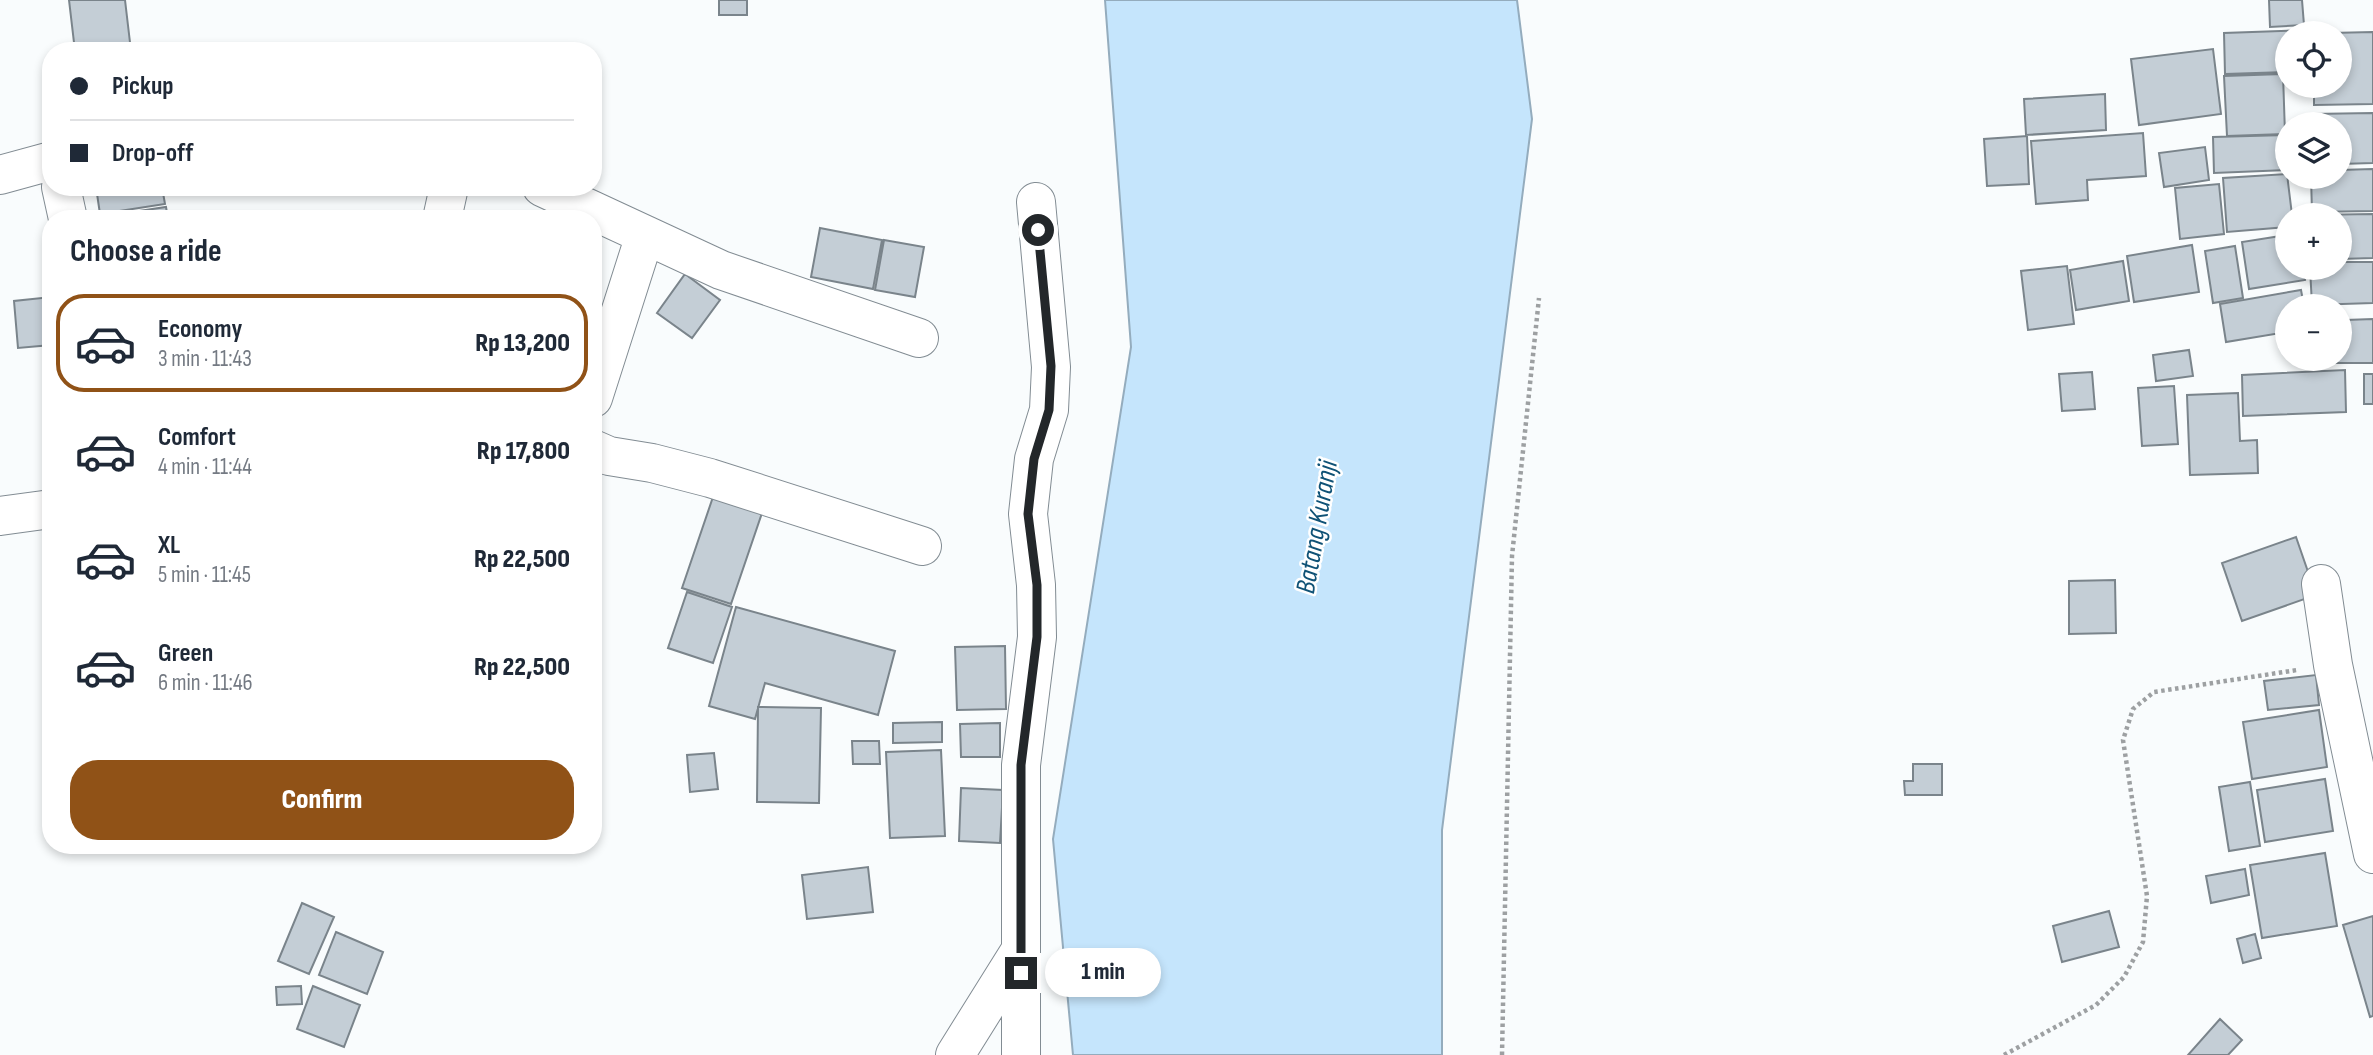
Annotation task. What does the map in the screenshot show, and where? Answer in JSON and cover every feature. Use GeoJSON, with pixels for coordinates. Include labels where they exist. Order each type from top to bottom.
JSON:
{"type":"FeatureCollection","features":[{"type":"Feature","properties":{"kind":"street"},"geometry":{"type":"LineString","coordinates":[[0,175],[42,163]]}},
{"type":"Feature","properties":{"kind":"street"},"geometry":{"type":"LineString","coordinates":[[561,196],[591,210]]}},
{"type":"Feature","properties":{"kind":"street"},"geometry":{"type":"LineString","coordinates":[[1021,1055],[1021,765],[1037,637],[1037,585],[1028,514],[1034,459],[1049,410],[1051,366],[1036,202]]}},
{"type":"Feature","properties":{"kind":"street"},"geometry":{"type":"LineString","coordinates":[[602,215],[722,270],[919,338]]}},
{"type":"Feature","properties":{"kind":"street"},"geometry":{"type":"LineString","coordinates":[[602,370],[645,235]]}},
{"type":"Feature","properties":{"kind":"street"},"geometry":{"type":"LineString","coordinates":[[602,453],[710,478],[922,546]]}},
{"type":"Feature","properties":{"kind":"street"},"geometry":{"type":"LineString","coordinates":[[0,516],[42,510]]}},
{"type":"Feature","properties":{"kind":"street"},"geometry":{"type":"LineString","coordinates":[[2321,584],[2333,665],[2373,854]]}},
{"type":"Feature","properties":{"kind":"street"},"geometry":{"type":"LineString","coordinates":[[955,1055],[1021,949]]}},
{"type":"Feature","properties":{"kind":"path"},"geometry":{"type":"LineString","coordinates":[[1502,1055],[1512,555],[1539,298]]}},
{"type":"Feature","properties":{"kind":"path"},"geometry":{"type":"LineString","coordinates":[[2004,1055],[2096,1005],[2123,977],[2143,942],[2147,896],[2123,740],[2133,709],[2154,692],[2333,665]]}},
{"type":"Feature","properties":{"kind":"water","name":"Batang Kuranji"},"geometry":{"type":"Polygon","coordinates":[[[1105,0],[1517,0],[1532,119],[1442,830],[1442,1055],[1073,1055],[1053,839],[1131,347],[1105,0]]]}},
{"type":"Feature","properties":{"kind":"building"},"geometry":{"type":"Polygon","coordinates":[[[69,0],[125,0],[130,42],[74,42],[69,0]]]}},
{"type":"Feature","properties":{"kind":"building"},"geometry":{"type":"Polygon","coordinates":[[[719,0],[747,0],[747,15],[719,15],[719,0]]]}},
{"type":"Feature","properties":{"kind":"building"},"geometry":{"type":"Polygon","coordinates":[[[2269,0],[2302,0],[2304,21],[2275,21],[2275,27],[2270,27],[2269,0]]]}},
{"type":"Feature","properties":{"kind":"building"},"geometry":{"type":"Polygon","coordinates":[[[2275,31],[2275,72],[2225,74],[2224,33],[2275,31]]]}},
{"type":"Feature","properties":{"kind":"building"},"geometry":{"type":"Polygon","coordinates":[[[2352,32],[2373,32],[2373,104],[2314,105],[2314,98],[2352,98],[2352,32]]]}},
{"type":"Feature","properties":{"kind":"building"},"geometry":{"type":"Polygon","coordinates":[[[2213,49],[2221,114],[2139,125],[2131,59],[2213,49]]]}},
{"type":"Feature","properties":{"kind":"building"},"geometry":{"type":"Polygon","coordinates":[[[2275,74],[2275,98],[2284,98],[2284,112],[2275,112],[2275,134],[2227,136],[2224,76],[2275,74]]]}},
{"type":"Feature","properties":{"kind":"building"},"geometry":{"type":"Polygon","coordinates":[[[2105,94],[2106,130],[2026,135],[2024,99],[2105,94]]]}},
{"type":"Feature","properties":{"kind":"building"},"geometry":{"type":"Polygon","coordinates":[[[2352,113],[2373,113],[2373,163],[2352,164],[2352,113]]]}},
{"type":"Feature","properties":{"kind":"building"},"geometry":{"type":"Polygon","coordinates":[[[2143,133],[2146,176],[2087,180],[2088,200],[2036,204],[2031,141],[2143,133]]]}},
{"type":"Feature","properties":{"kind":"building"},"geometry":{"type":"Polygon","coordinates":[[[2275,135],[2275,170],[2214,173],[2213,137],[2275,135]]]}},
{"type":"Feature","properties":{"kind":"building"},"geometry":{"type":"Polygon","coordinates":[[[2027,136],[2029,184],[1987,186],[1984,139],[2027,136]]]}},
{"type":"Feature","properties":{"kind":"building"},"geometry":{"type":"Polygon","coordinates":[[[2205,147],[2209,180],[2164,187],[2159,153],[2205,147]]]}},
{"type":"Feature","properties":{"kind":"building"},"geometry":{"type":"Polygon","coordinates":[[[2373,169],[2373,211],[2352,211],[2352,203],[2312,203],[2311,189],[2352,189],[2352,170],[2373,169]]]}},
{"type":"Feature","properties":{"kind":"building"},"geometry":{"type":"Polygon","coordinates":[[[2275,175],[2275,189],[2289,189],[2291,203],[2275,203],[2275,228],[2227,232],[2223,178],[2275,175]]]}},
{"type":"Feature","properties":{"kind":"building"},"geometry":{"type":"Polygon","coordinates":[[[2219,184],[2224,234],[2180,239],[2175,188],[2219,184]]]}},
{"type":"Feature","properties":{"kind":"building"},"geometry":{"type":"Polygon","coordinates":[[[97,196],[164,196],[165,204],[126,210],[99,210],[97,196]]]}},
{"type":"Feature","properties":{"kind":"building"},"geometry":{"type":"Polygon","coordinates":[[[166,207],[166,210],[146,210],[166,207]]]}},
{"type":"Feature","properties":{"kind":"building"},"geometry":{"type":"Polygon","coordinates":[[[2352,214],[2373,214],[2373,258],[2352,259],[2352,214]]]}},
{"type":"Feature","properties":{"kind":"building"},"geometry":{"type":"Polygon","coordinates":[[[820,228],[882,240],[873,289],[811,277],[820,228]]]}},
{"type":"Feature","properties":{"kind":"building"},"geometry":{"type":"Polygon","coordinates":[[[2275,237],[2275,280],[2305,280],[2249,289],[2242,242],[2275,237]]]}},
{"type":"Feature","properties":{"kind":"building"},"geometry":{"type":"Polygon","coordinates":[[[884,240],[924,247],[915,297],[875,290],[884,240]]]}},
{"type":"Feature","properties":{"kind":"building"},"geometry":{"type":"Polygon","coordinates":[[[2192,245],[2199,292],[2134,302],[2127,256],[2192,245]]]}},
{"type":"Feature","properties":{"kind":"building"},"geometry":{"type":"Polygon","coordinates":[[[2235,246],[2243,298],[2213,303],[2205,251],[2235,246]]]}},
{"type":"Feature","properties":{"kind":"building"},"geometry":{"type":"Polygon","coordinates":[[[2123,261],[2129,301],[2076,310],[2070,270],[2123,261]]]}},
{"type":"Feature","properties":{"kind":"building"},"geometry":{"type":"Polygon","coordinates":[[[2352,262],[2373,262],[2373,303],[2352,304],[2352,294],[2311,294],[2311,280],[2352,280],[2352,262]]]}},
{"type":"Feature","properties":{"kind":"building"},"geometry":{"type":"Polygon","coordinates":[[[2067,266],[2074,324],[2028,330],[2021,271],[2067,266]]]}},
{"type":"Feature","properties":{"kind":"building"},"geometry":{"type":"Polygon","coordinates":[[[685,274],[720,300],[692,338],[657,313],[685,274]]]}},
{"type":"Feature","properties":{"kind":"building"},"geometry":{"type":"Polygon","coordinates":[[[2301,290],[2302,294],[2278,294],[2301,290]]]}},
{"type":"Feature","properties":{"kind":"building"},"geometry":{"type":"Polygon","coordinates":[[[2275,294],[2275,334],[2226,342],[2220,304],[2275,294]]]}},
{"type":"Feature","properties":{"kind":"building"},"geometry":{"type":"Polygon","coordinates":[[[42,298],[42,346],[18,348],[14,301],[42,298]]]}},
{"type":"Feature","properties":{"kind":"building"},"geometry":{"type":"Polygon","coordinates":[[[2373,319],[2373,363],[2352,363],[2352,320],[2373,319]]]}},
{"type":"Feature","properties":{"kind":"building"},"geometry":{"type":"Polygon","coordinates":[[[2189,350],[2193,376],[2156,381],[2153,355],[2189,350]]]}},
{"type":"Feature","properties":{"kind":"building"},"geometry":{"type":"Polygon","coordinates":[[[2345,371],[2346,412],[2243,416],[2242,375],[2345,371]]]}},
{"type":"Feature","properties":{"kind":"building"},"geometry":{"type":"Polygon","coordinates":[[[2092,372],[2095,409],[2062,411],[2059,374],[2092,372]]]}},
{"type":"Feature","properties":{"kind":"building"},"geometry":{"type":"Polygon","coordinates":[[[2364,374],[2373,374],[2373,404],[2364,404],[2364,374]]]}},
{"type":"Feature","properties":{"kind":"building"},"geometry":{"type":"Polygon","coordinates":[[[2174,386],[2178,444],[2142,446],[2138,388],[2174,386]]]}},
{"type":"Feature","properties":{"kind":"building"},"geometry":{"type":"Polygon","coordinates":[[[2238,393],[2240,441],[2257,440],[2258,473],[2190,475],[2187,395],[2238,393]]]}},
{"type":"Feature","properties":{"kind":"building"},"geometry":{"type":"Polygon","coordinates":[[[714,494],[763,510],[731,604],[682,588],[714,494]]]}},
{"type":"Feature","properties":{"kind":"building"},"geometry":{"type":"Polygon","coordinates":[[[2296,537],[2316,595],[2242,621],[2222,563],[2296,537]]]}},
{"type":"Feature","properties":{"kind":"building"},"geometry":{"type":"Polygon","coordinates":[[[2115,580],[2116,633],[2069,634],[2069,581],[2115,580]]]}},
{"type":"Feature","properties":{"kind":"building"},"geometry":{"type":"Polygon","coordinates":[[[687,592],[732,607],[713,663],[668,648],[687,592]]]}},
{"type":"Feature","properties":{"kind":"building"},"geometry":{"type":"Polygon","coordinates":[[[736,607],[895,651],[878,715],[765,683],[755,719],[709,706],[736,607]]]}},
{"type":"Feature","properties":{"kind":"building"},"geometry":{"type":"Polygon","coordinates":[[[1005,646],[1006,709],[957,710],[955,647],[1005,646]]]}},
{"type":"Feature","properties":{"kind":"building"},"geometry":{"type":"Polygon","coordinates":[[[2316,675],[2319,705],[2268,710],[2264,681],[2316,675]]]}},
{"type":"Feature","properties":{"kind":"building"},"geometry":{"type":"Polygon","coordinates":[[[758,707],[821,708],[819,803],[757,802],[758,707]]]}},
{"type":"Feature","properties":{"kind":"building"},"geometry":{"type":"Polygon","coordinates":[[[2319,710],[2327,767],[2252,779],[2243,722],[2319,710]]]}},
{"type":"Feature","properties":{"kind":"building"},"geometry":{"type":"Polygon","coordinates":[[[942,722],[942,742],[893,743],[893,723],[942,722]]]}},
{"type":"Feature","properties":{"kind":"building"},"geometry":{"type":"Polygon","coordinates":[[[1000,723],[1000,757],[961,757],[960,724],[1000,723]]]}},
{"type":"Feature","properties":{"kind":"building"},"geometry":{"type":"Polygon","coordinates":[[[852,741],[879,741],[880,764],[853,764],[852,741]]]}},
{"type":"Feature","properties":{"kind":"building"},"geometry":{"type":"Polygon","coordinates":[[[941,750],[945,836],[890,838],[886,752],[941,750]]]}},
{"type":"Feature","properties":{"kind":"building"},"geometry":{"type":"Polygon","coordinates":[[[714,753],[718,789],[690,792],[687,755],[714,753]]]}},
{"type":"Feature","properties":{"kind":"building"},"geometry":{"type":"Polygon","coordinates":[[[1913,764],[1942,764],[1942,795],[1905,795],[1904,781],[1913,781],[1913,764]]]}},
{"type":"Feature","properties":{"kind":"building"},"geometry":{"type":"Polygon","coordinates":[[[2325,779],[2333,831],[2265,842],[2257,790],[2325,779]]]}},
{"type":"Feature","properties":{"kind":"building"},"geometry":{"type":"Polygon","coordinates":[[[2250,782],[2260,846],[2229,851],[2219,787],[2250,782]]]}},
{"type":"Feature","properties":{"kind":"building"},"geometry":{"type":"Polygon","coordinates":[[[961,788],[1003,790],[1000,843],[959,841],[961,788]]]}},
{"type":"Feature","properties":{"kind":"building"},"geometry":{"type":"Polygon","coordinates":[[[2325,853],[2337,926],[2262,938],[2250,865],[2325,853]]]}},
{"type":"Feature","properties":{"kind":"building"},"geometry":{"type":"Polygon","coordinates":[[[868,867],[873,912],[807,919],[802,875],[868,867]]]}},
{"type":"Feature","properties":{"kind":"building"},"geometry":{"type":"Polygon","coordinates":[[[2245,869],[2249,895],[2211,903],[2206,876],[2245,869]]]}},
{"type":"Feature","properties":{"kind":"building"},"geometry":{"type":"Polygon","coordinates":[[[302,903],[334,917],[309,974],[278,961],[302,903]]]}},
{"type":"Feature","properties":{"kind":"building"},"geometry":{"type":"Polygon","coordinates":[[[2109,911],[2119,947],[2062,962],[2053,926],[2109,911]]]}},
{"type":"Feature","properties":{"kind":"building"},"geometry":{"type":"Polygon","coordinates":[[[2373,916],[2373,1016],[2370,1017],[2343,925],[2373,916]]]}},
{"type":"Feature","properties":{"kind":"building"},"geometry":{"type":"Polygon","coordinates":[[[336,932],[383,952],[367,994],[319,975],[336,932]]]}},
{"type":"Feature","properties":{"kind":"building"},"geometry":{"type":"Polygon","coordinates":[[[2255,934],[2261,958],[2243,963],[2237,939],[2255,934]]]}},
{"type":"Feature","properties":{"kind":"building"},"geometry":{"type":"Polygon","coordinates":[[[301,986],[302,1004],[277,1005],[276,987],[301,986]]]}},
{"type":"Feature","properties":{"kind":"building"},"geometry":{"type":"Polygon","coordinates":[[[313,986],[360,1005],[344,1047],[297,1029],[313,986]]]}},
{"type":"Feature","properties":{"kind":"building"},"geometry":{"type":"Polygon","coordinates":[[[2220,1019],[2242,1040],[2228,1055],[2188,1055],[2220,1019]]]}},
{"type":"Feature","properties":{"kind":"route"},"geometry":{"type":"LineString","coordinates":[[1021,973],[1021,765],[1037,637],[1037,585],[1028,514],[1034,459],[1049,410],[1051,366],[1038,230]]}}]}
